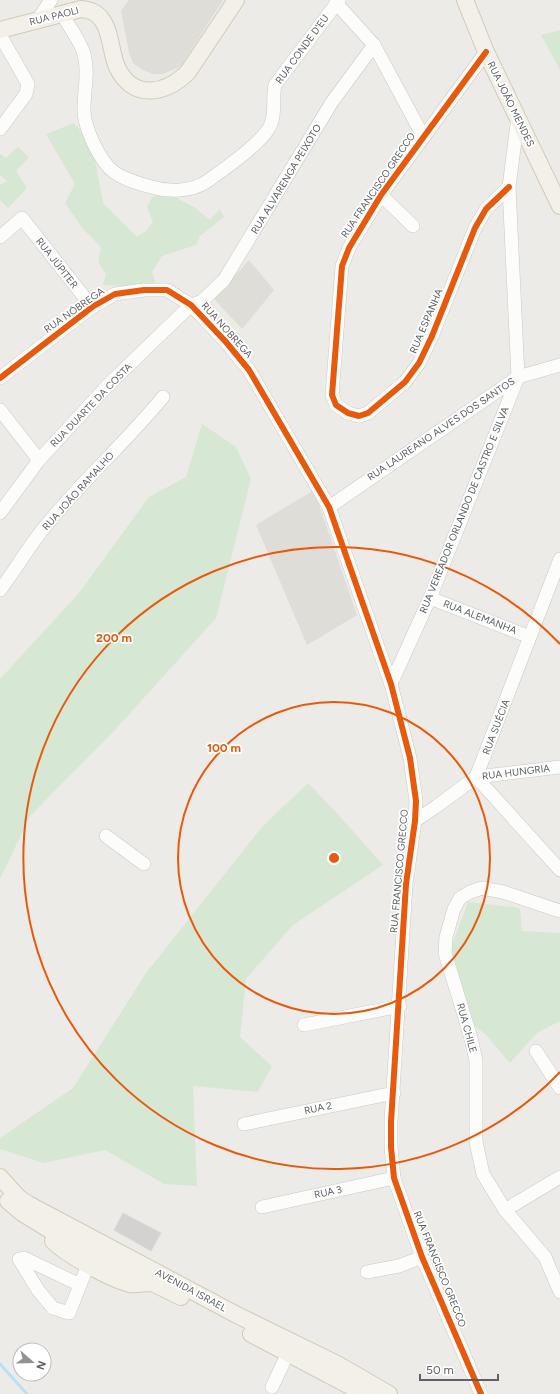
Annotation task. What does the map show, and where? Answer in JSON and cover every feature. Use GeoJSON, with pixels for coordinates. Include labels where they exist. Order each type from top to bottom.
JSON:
{"type":"FeatureCollection","features":[{"type":"Feature","properties":{"kind":"main road","name":"RUA PAOLI"},"geometry":{"type":"LineString","coordinates":[[0,30],[81,9],[90,10],[98,14],[104,21],[117,66],[122,76],[133,85],[144,90],[156,91],[168,88],[178,82],[188,72],[236,0]]}},
{"type":"Feature","properties":{"kind":"main road","name":"RUA JOÃO MENDES"},"geometry":{"type":"LineString","coordinates":[[465,0],[486,52],[560,206]]}},
{"type":"Feature","properties":{"kind":"main road","name":"AVENIDA ISRAEL"},"geometry":{"type":"LineString","coordinates":[[0,1177],[19,1198],[28,1204],[237,1315],[336,1364],[389,1394]]}},
{"type":"Feature","properties":{"kind":"main road","name":"AVENIDA ISRAEL"},"geometry":{"type":"LineString","coordinates":[[0,1193],[22,1213],[34,1221],[125,1275],[154,1283],[366,1394]]}},
{"type":"Feature","properties":{"kind":"main road"},"geometry":{"type":"LineString","coordinates":[[34,1221],[60,1248],[88,1265],[125,1275],[129,1261],[124,1255]]}},
{"type":"Feature","properties":{"kind":"main road"},"geometry":{"type":"LineString","coordinates":[[71,1243],[80,1240],[97,1240]]}},
{"type":"Feature","properties":{"kind":"street"},"geometry":{"type":"LineString","coordinates":[[37,21],[50,0]]}},
{"type":"Feature","properties":{"kind":"street"},"geometry":{"type":"LineString","coordinates":[[338,2],[374,44],[423,136]]}},
{"type":"Feature","properties":{"kind":"street","name":"RUA CONDE D'EU"},"geometry":{"type":"LineString","coordinates":[[62,14],[84,53],[86,82],[83,109],[87,126],[95,147],[103,159],[113,172],[128,180],[162,190],[184,190],[200,186],[229,166],[266,133],[272,123],[274,113],[275,85],[338,2]]}},
{"type":"Feature","properties":{"kind":"street"},"geometry":{"type":"LineString","coordinates":[[0,35],[28,84],[26,94],[0,129]]}},
{"type":"Feature","properties":{"kind":"street","name":"RUA ALVARENGA PEIXOTO"},"geometry":{"type":"LineString","coordinates":[[191,305],[202,302],[224,280],[332,102],[374,44]]}},
{"type":"Feature","properties":{"kind":"street","name":"RUA FRANCISCO GRECCO"},"geometry":{"type":"LineString","coordinates":[[332,395],[342,266],[349,248],[381,195],[486,52]]}},
{"type":"Feature","properties":{"kind":"street","name":"RUA VEREADOR ORLANDO DE CASTRO E SILVA"},"geometry":{"type":"LineString","coordinates":[[391,684],[430,598],[518,377],[509,187],[518,117]]}},
{"type":"Feature","properties":{"kind":"street","name":"RUA ESPANHA"},"geometry":{"type":"LineString","coordinates":[[332,395],[336,405],[348,413],[359,416],[368,413],[405,382],[419,363],[432,336],[475,228],[486,209],[509,187]]}},
{"type":"Feature","properties":{"kind":"street"},"geometry":{"type":"LineString","coordinates":[[381,195],[413,226]]}},
{"type":"Feature","properties":{"kind":"street","name":"RUA JÚPITER"},"geometry":{"type":"LineString","coordinates":[[0,237],[22,218],[92,307]]}},
{"type":"Feature","properties":{"kind":"street","name":"RUA NÓBREGA"},"geometry":{"type":"LineString","coordinates":[[0,378],[92,307],[115,294],[144,290],[166,290],[191,305]]}},
{"type":"Feature","properties":{"kind":"street","name":"RUA NOBREGA"},"geometry":{"type":"LineString","coordinates":[[191,305],[245,364],[273,409]]}},
{"type":"Feature","properties":{"kind":"street","name":"RUA DUARTE DA COSTA"},"geometry":{"type":"LineString","coordinates":[[0,513],[39,460],[108,385],[191,305]]}},
{"type":"Feature","properties":{"kind":"street","name":"RUA LAUREANO ALVES DOS SANTOS"},"geometry":{"type":"LineString","coordinates":[[329,507],[518,377],[560,365]]}},
{"type":"Feature","properties":{"kind":"street","name":"RUA JOÃO RAMALHO"},"geometry":{"type":"LineString","coordinates":[[0,590],[46,525],[81,485],[143,422],[163,397]]}},
{"type":"Feature","properties":{"kind":"street","name":"RUA FRANCISCO GRECCO"},"geometry":{"type":"LineString","coordinates":[[273,409],[329,507],[391,684],[410,758],[416,801],[415,821],[406,884],[391,1147],[394,1178],[422,1257],[481,1394]]}},
{"type":"Feature","properties":{"kind":"street"},"geometry":{"type":"LineString","coordinates":[[0,410],[39,460]]}},
{"type":"Feature","properties":{"kind":"street","name":"RUA SUÉCIA"},"geometry":{"type":"LineString","coordinates":[[476,776],[492,740],[560,559]]}},
{"type":"Feature","properties":{"kind":"street","name":"RUA ALEMANHA"},"geometry":{"type":"LineString","coordinates":[[430,598],[530,637]]}},
{"type":"Feature","properties":{"kind":"street","name":"RUA HUNGRIA"},"geometry":{"type":"LineString","coordinates":[[415,821],[476,776],[560,766]]}},
{"type":"Feature","properties":{"kind":"street"},"geometry":{"type":"LineString","coordinates":[[476,776],[560,870]]}},
{"type":"Feature","properties":{"kind":"street"},"geometry":{"type":"LineString","coordinates":[[106,836],[144,864]]}},
{"type":"Feature","properties":{"kind":"street","name":"RUA CHILE"},"geometry":{"type":"LineString","coordinates":[[560,911],[503,892],[482,888],[460,898],[454,909],[446,937],[445,953],[471,1038],[476,1061],[476,1142],[483,1174],[505,1210],[545,1257],[560,1292]]}},
{"type":"Feature","properties":{"kind":"street"},"geometry":{"type":"LineString","coordinates":[[304,1025],[400,1006]]}},
{"type":"Feature","properties":{"kind":"street"},"geometry":{"type":"LineString","coordinates":[[536,1051],[560,1088]]}},
{"type":"Feature","properties":{"kind":"street","name":"RUA 2"},"geometry":{"type":"LineString","coordinates":[[244,1124],[394,1093]]}},
{"type":"Feature","properties":{"kind":"street"},"geometry":{"type":"LineString","coordinates":[[505,1210],[560,1177]]}},
{"type":"Feature","properties":{"kind":"street","name":"RUA 3"},"geometry":{"type":"LineString","coordinates":[[262,1207],[394,1178]]}},
{"type":"Feature","properties":{"kind":"street"},"geometry":{"type":"LineString","coordinates":[[367,1272],[399,1266],[422,1257]]}},
{"type":"Feature","properties":{"kind":"street"},"geometry":{"type":"LineString","coordinates":[[80,1285],[24,1258],[19,1259],[38,1290],[53,1308],[69,1313],[88,1265]]}},
{"type":"Feature","properties":{"kind":"street"},"geometry":{"type":"LineString","coordinates":[[272,1387],[288,1353]]}},
{"type":"Feature","properties":{"kind":"shaded area"},"geometry":{"type":"Polygon","coordinates":[[[129,0],[223,0],[181,66],[163,74],[153,74],[143,70],[133,63],[129,53],[121,11],[129,0]]]}},
{"type":"Feature","properties":{"kind":"shaded area"},"geometry":{"type":"Polygon","coordinates":[[[249,260],[274,290],[242,329],[214,299],[249,260]]]}},
{"type":"Feature","properties":{"kind":"shaded area"},"geometry":{"type":"Polygon","coordinates":[[[314,490],[357,615],[307,645],[256,525],[314,490]]]}},
{"type":"Feature","properties":{"kind":"green space"},"geometry":{"type":"Polygon","coordinates":[[[560,30],[560,70],[541,35],[560,30]]]}},
{"type":"Feature","properties":{"kind":"green space"},"geometry":{"type":"Polygon","coordinates":[[[74,123],[92,144],[103,203],[137,237],[146,231],[153,222],[147,207],[152,197],[167,193],[194,207],[210,220],[220,209],[224,217],[200,236],[196,245],[162,256],[152,272],[157,287],[103,285],[106,274],[98,262],[101,247],[83,229],[65,203],[75,184],[46,134],[74,123]]]}},
{"type":"Feature","properties":{"kind":"green space"},"geometry":{"type":"Polygon","coordinates":[[[18,147],[29,157],[16,171],[27,188],[8,208],[0,200],[0,185],[7,181],[0,175],[0,154],[6,158],[18,147]]]}},
{"type":"Feature","properties":{"kind":"green space"},"geometry":{"type":"Polygon","coordinates":[[[202,424],[236,447],[251,479],[216,618],[113,732],[30,816],[0,879],[0,679],[79,593],[149,497],[186,477],[202,424]]]}},
{"type":"Feature","properties":{"kind":"green space"},"geometry":{"type":"Polygon","coordinates":[[[308,783],[383,865],[293,925],[246,979],[240,1037],[272,1066],[258,1092],[193,1086],[197,1186],[164,1184],[105,1150],[43,1163],[0,1149],[0,1138],[73,1088],[146,973],[262,827],[308,783]]]}},
{"type":"Feature","properties":{"kind":"green space"},"geometry":{"type":"Polygon","coordinates":[[[468,902],[520,908],[522,931],[560,933],[560,1021],[537,1033],[510,1063],[486,1035],[474,1025],[451,948],[468,902]]]}},
{"type":"Feature","properties":{"kind":"building"},"geometry":{"type":"Polygon","coordinates":[[[123,1213],[161,1233],[151,1251],[114,1230],[123,1213]]]}},
{"type":"Feature","properties":{"kind":"waterway"},"geometry":{"type":"LineString","coordinates":[[0,1364],[27,1394]]}},
{"type":"Feature","properties":{"kind":"cycle path"},"geometry":{"type":"LineString","coordinates":[[486,52],[381,195],[349,248],[342,266],[332,395],[336,405],[348,413],[359,416],[368,413],[405,382],[419,363],[432,336],[475,228],[486,209],[509,187]]}},
{"type":"Feature","properties":{"kind":"cycle path"},"geometry":{"type":"LineString","coordinates":[[0,378],[92,307],[115,294],[144,290],[167,290],[191,305],[226,342],[249,370],[329,507],[391,684],[410,758],[416,801],[415,821],[406,884],[391,1122],[391,1147],[394,1178],[422,1257],[481,1394]]}}]}
